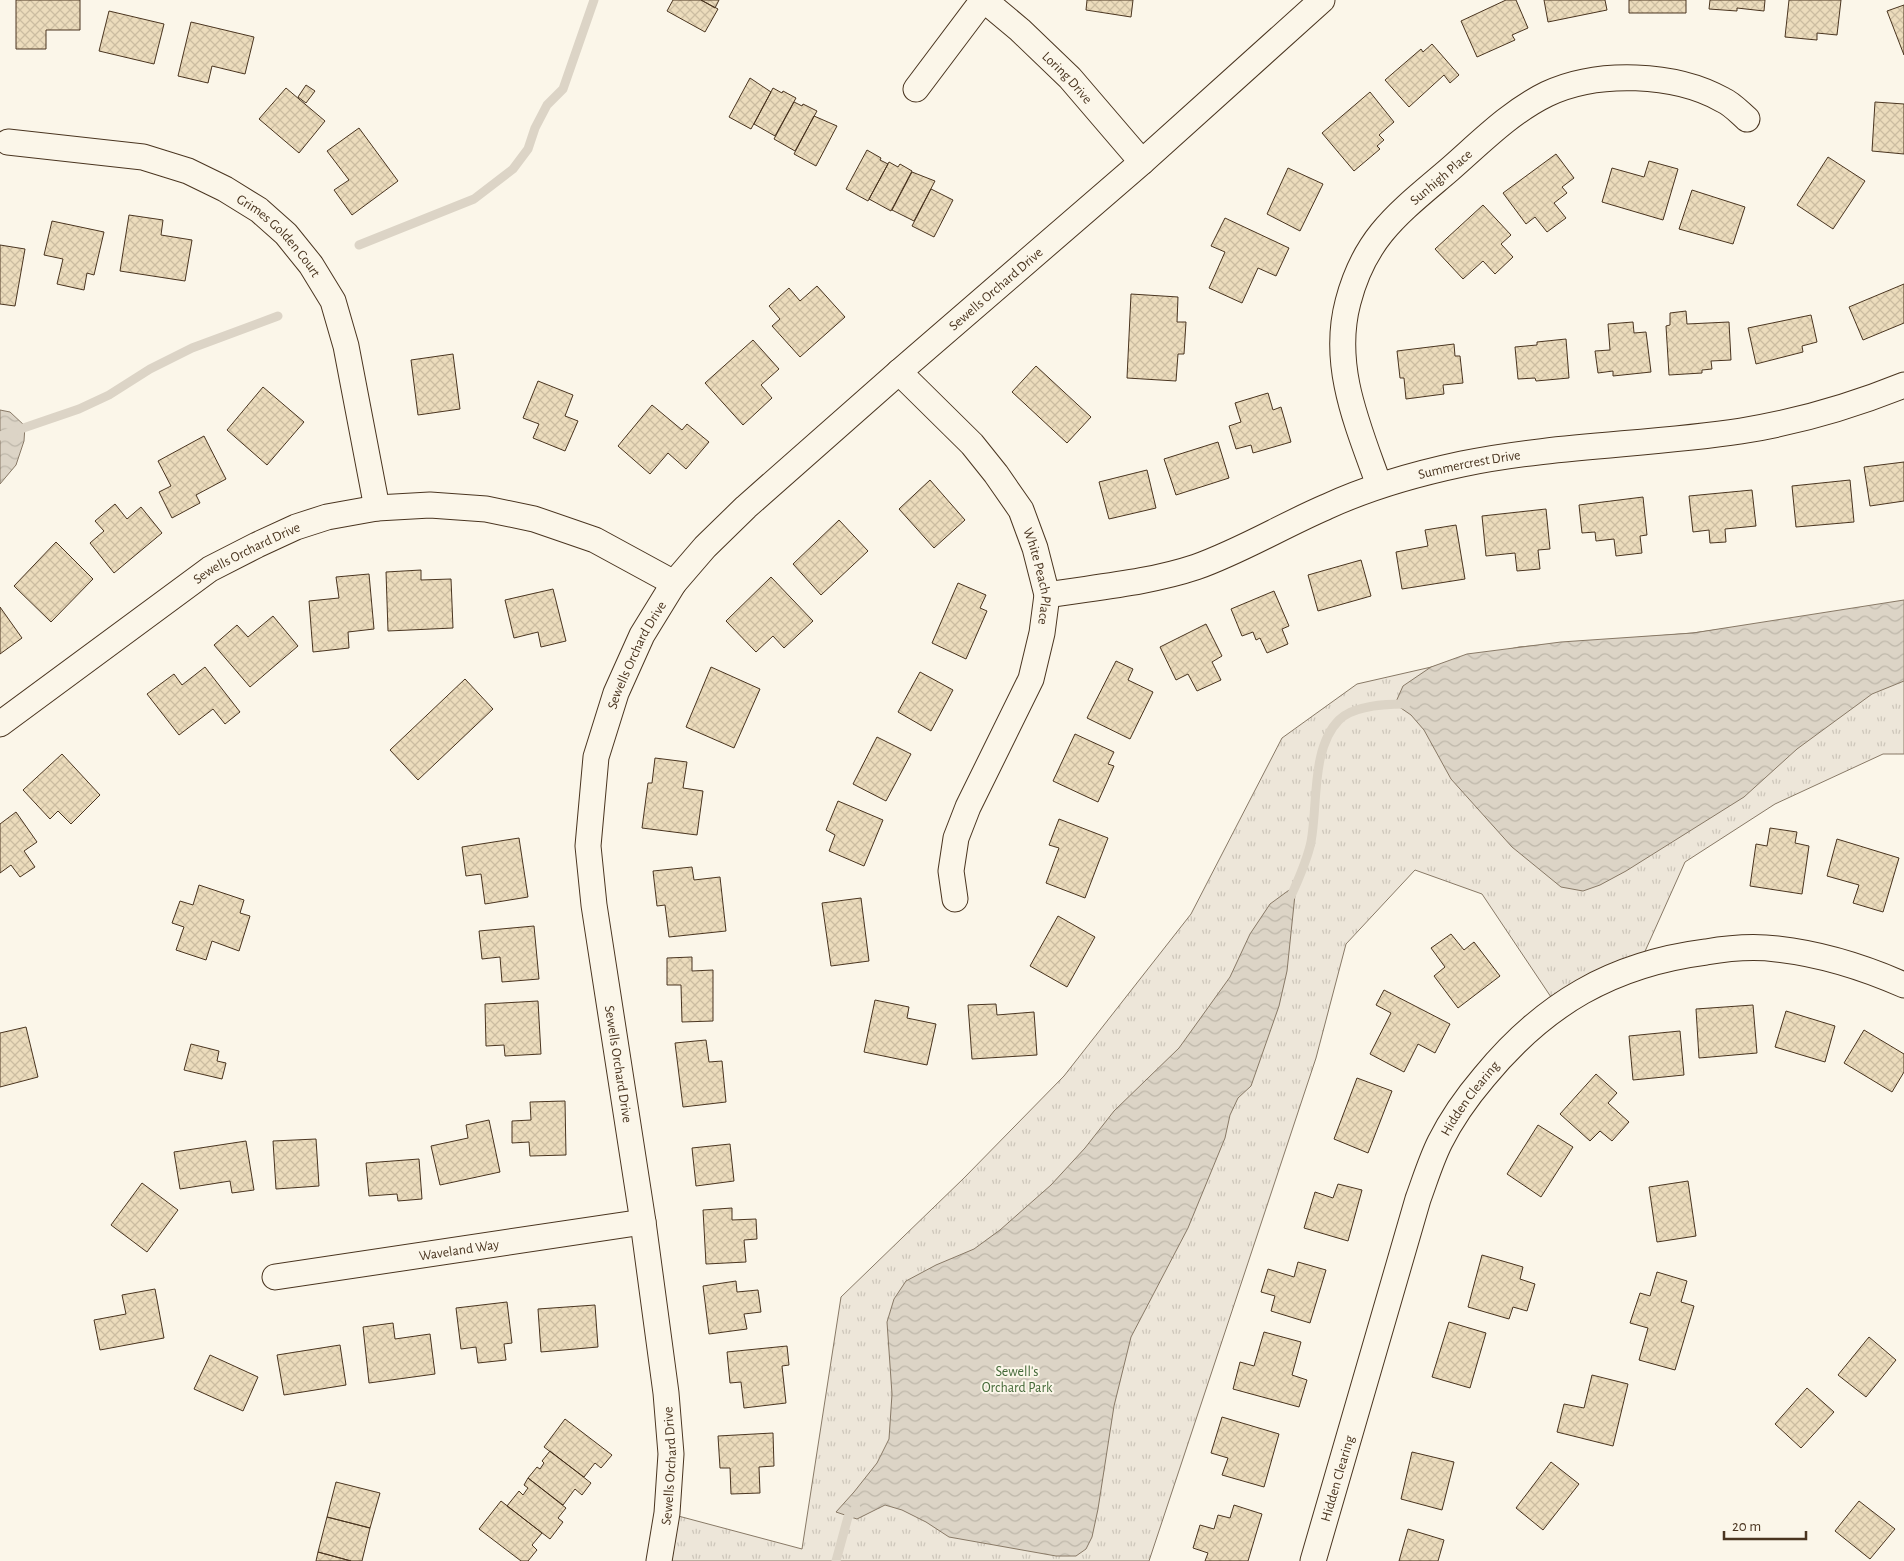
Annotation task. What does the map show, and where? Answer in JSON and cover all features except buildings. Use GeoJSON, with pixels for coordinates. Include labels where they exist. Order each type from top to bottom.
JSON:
{"type":"FeatureCollection","features":[{"type":"Feature","properties":{"kind":"street","name":"Loring Drive"},"geometry":{"type":"LineString","coordinates":[[916,89],[984,0],[1020,30],[1070,78],[1142,162]]}},
{"type":"Feature","properties":{"kind":"street","name":"Sewells Orchard Drive"},"geometry":{"type":"LineString","coordinates":[[659,1561],[667,1514],[670,1454],[666,1393],[643,1222],[594,905],[588,846],[591,795],[596,757],[616,692],[642,635],[674,583],[705,547],[746,507],[1142,162],[1322,0]]}},
{"type":"Feature","properties":{"kind":"street","name":"Sunhigh Place"},"geometry":{"type":"LineString","coordinates":[[1379,485],[1350,406],[1344,369],[1343,334],[1348,304],[1358,270],[1371,245],[1397,215],[1512,115],[1548,94],[1587,81],[1619,78],[1654,79],[1683,83],[1724,100],[1747,119]]}},
{"type":"Feature","properties":{"kind":"street","name":"Grimes Golden Court"},"geometry":{"type":"LineString","coordinates":[[8,142],[143,157],[188,171],[259,210],[286,234],[311,265],[332,301],[346,346],[377,508]]}},
{"type":"Feature","properties":{"kind":"street","name":"White Peach Place"},"geometry":{"type":"LineString","coordinates":[[899,372],[972,444],[1021,510],[1035,548],[1047,594],[1042,633],[1031,679],[968,807],[956,838],[951,871],[954,899]]}},
{"type":"Feature","properties":{"kind":"street","name":"Summercrest Drive"},"geometry":{"type":"LineString","coordinates":[[1047,594],[1151,579],[1195,567],[1242,548],[1325,507],[1379,485],[1462,464],[1524,454],[1741,431],[1797,420],[1860,403],[1904,385]]}},
{"type":"Feature","properties":{"kind":"street","name":"Sewells Orchard Drive"},"geometry":{"type":"LineString","coordinates":[[0,724],[210,569],[257,544],[327,517],[377,508],[430,505],[486,509],[534,519],[595,540],[674,583]]}},
{"type":"Feature","properties":{"kind":"street","name":"Hidden Clearing"},"geometry":{"type":"LineString","coordinates":[[1313,1561],[1418,1199],[1439,1143],[1462,1103],[1522,1036],[1558,1006],[1600,981],[1638,967],[1680,955],[1718,950],[1776,948],[1824,957],[1869,969],[1904,985]]}},
{"type":"Feature","properties":{"kind":"street","name":"Waveland Way"},"geometry":{"type":"LineString","coordinates":[[275,1277],[643,1222]]}},
{"type":"Feature","properties":{"kind":"green space","name":"Sewell's Orchard Park"},"geometry":{"type":"Polygon","coordinates":[[[1904,604],[1904,754],[1883,754],[1775,804],[1685,862],[1638,967],[1557,1006],[1482,894],[1415,870],[1346,944],[1316,1058],[1149,1561],[655,1561],[667,1513],[802,1549],[841,1297],[964,1178],[1064,1076],[1191,914],[1282,738],[1357,684],[1519,647],[1693,633],[1904,604]]]}},
{"type":"Feature","properties":{"kind":"water"},"geometry":{"type":"Polygon","coordinates":[[[0,410],[10,412],[25,426],[24,441],[16,465],[0,484],[0,410]]]}},
{"type":"Feature","properties":{"kind":"water"},"geometry":{"type":"Polygon","coordinates":[[[1904,600],[1904,681],[1872,694],[1797,749],[1744,797],[1626,871],[1600,885],[1583,891],[1561,887],[1512,847],[1451,779],[1424,730],[1411,715],[1395,704],[1403,686],[1431,667],[1467,654],[1561,642],[1693,633],[1904,600]]]}},
{"type":"Feature","properties":{"kind":"water"},"geometry":{"type":"Polygon","coordinates":[[[1296,885],[1287,971],[1279,1006],[1251,1086],[1238,1098],[1230,1115],[1225,1138],[1188,1228],[1131,1337],[1114,1406],[1098,1509],[1092,1537],[1086,1549],[1076,1556],[1056,1556],[949,1537],[926,1522],[902,1510],[885,1505],[857,1519],[836,1512],[877,1463],[889,1439],[892,1394],[887,1322],[894,1299],[906,1281],[936,1265],[974,1249],[1000,1230],[1051,1185],[1085,1148],[1114,1111],[1179,1048],[1230,977],[1250,934],[1270,904],[1296,885]]]}},
{"type":"Feature","properties":{"kind":"waterway"},"geometry":{"type":"LineString","coordinates":[[359,245],[474,199],[513,169],[528,149],[535,128],[547,105],[563,89],[594,0]]}},
{"type":"Feature","properties":{"kind":"waterway"},"geometry":{"type":"LineString","coordinates":[[0,436],[79,409],[109,395],[150,369],[192,348],[278,316]]}},
{"type":"Feature","properties":{"kind":"waterway"},"geometry":{"type":"LineString","coordinates":[[1291,896],[1305,863],[1311,842],[1317,778],[1324,746],[1330,732],[1339,720],[1353,711],[1380,705],[1406,704]]}},
{"type":"Feature","properties":{"kind":"waterway"},"geometry":{"type":"LineString","coordinates":[[836,1561],[848,1517],[856,1508]]}}]}
